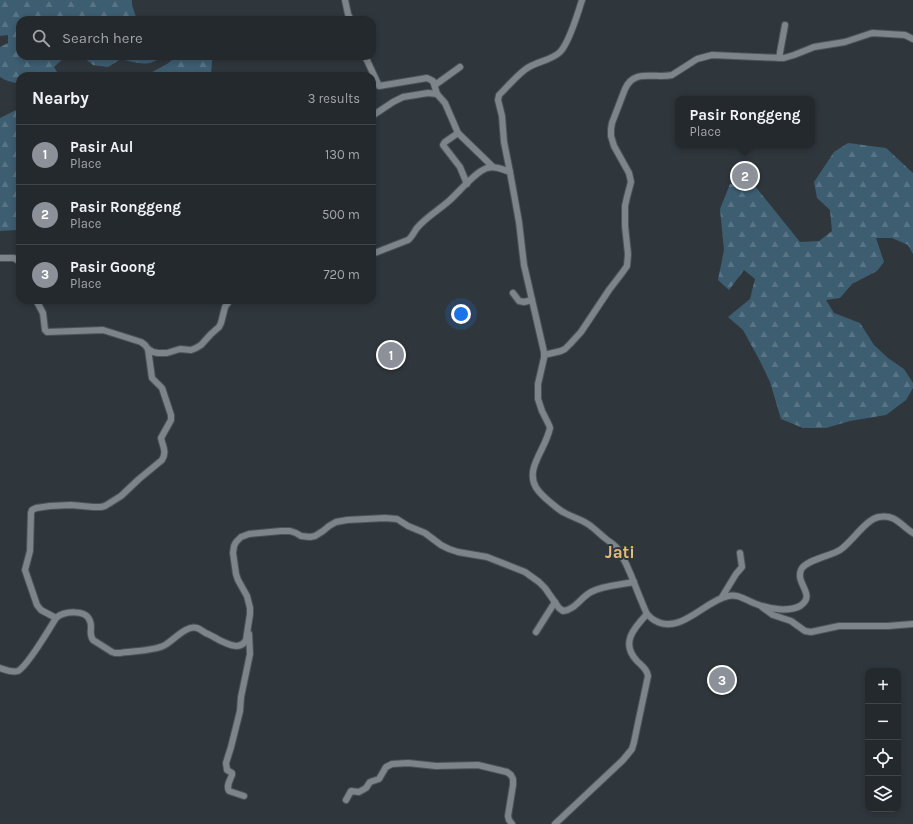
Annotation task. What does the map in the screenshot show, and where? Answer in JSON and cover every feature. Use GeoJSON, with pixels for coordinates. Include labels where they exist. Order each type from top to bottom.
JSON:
{"type":"FeatureCollection","features":[{"type":"Feature","properties":{"kind":"street"},"geometry":{"type":"LineString","coordinates":[[345,0],[349,16]]}},
{"type":"Feature","properties":{"kind":"street"},"geometry":{"type":"LineString","coordinates":[[582,0],[575,22],[561,51],[526,69],[498,97],[502,116],[504,142],[519,222],[524,265],[544,355],[537,395],[550,428],[534,468],[533,477],[535,485],[541,494],[554,505],[565,513],[589,524],[616,546],[623,557],[648,614],[657,622],[676,624],[710,603],[722,597],[731,595],[738,596],[759,605],[773,615],[791,621],[808,632],[839,626],[888,626],[913,624]]}},
{"type":"Feature","properties":{"kind":"street"},"geometry":{"type":"LineString","coordinates":[[779,58],[786,25]]}},
{"type":"Feature","properties":{"kind":"street"},"geometry":{"type":"LineString","coordinates":[[544,355],[561,351],[567,347],[581,332],[627,266],[628,254],[625,212],[631,179],[628,170],[614,146],[611,132],[612,123],[626,86],[631,80],[647,75],[672,75],[697,59],[712,55],[779,58],[789,57],[814,47],[845,42],[872,33],[905,35],[913,39]]}},
{"type":"Feature","properties":{"kind":"street"},"geometry":{"type":"LineString","coordinates":[[367,60],[372,72]]}},
{"type":"Feature","properties":{"kind":"street"},"geometry":{"type":"LineString","coordinates":[[435,85],[460,67]]}},
{"type":"Feature","properties":{"kind":"street"},"geometry":{"type":"LineString","coordinates":[[376,80],[379,86],[424,78],[432,80],[437,94],[445,103],[458,133],[493,167]]}},
{"type":"Feature","properties":{"kind":"street"},"geometry":{"type":"LineString","coordinates":[[376,113],[393,102],[404,97],[428,93],[437,94]]}},
{"type":"Feature","properties":{"kind":"street"},"geometry":{"type":"LineString","coordinates":[[458,133],[443,145],[460,167],[467,184]]}},
{"type":"Feature","properties":{"kind":"street"},"geometry":{"type":"LineString","coordinates":[[376,252],[411,238],[422,224],[486,168],[493,167],[510,172]]}},
{"type":"Feature","properties":{"kind":"street"},"geometry":{"type":"LineString","coordinates":[[0,258],[16,259]]}},
{"type":"Feature","properties":{"kind":"street"},"geometry":{"type":"LineString","coordinates":[[513,293],[519,301],[524,302],[532,300]]}},
{"type":"Feature","properties":{"kind":"street"},"geometry":{"type":"LineString","coordinates":[[38,304],[43,313],[45,330],[47,332],[108,331],[140,342],[153,352],[163,353],[191,350],[201,345],[219,327],[227,304]]}},
{"type":"Feature","properties":{"kind":"street"},"geometry":{"type":"LineString","coordinates":[[56,618],[41,610],[37,605],[25,570],[30,551],[32,510],[50,506],[105,506],[121,496],[162,460],[165,452],[161,438],[171,420],[172,415],[162,388],[152,378],[148,349]]}},
{"type":"Feature","properties":{"kind":"street"},"geometry":{"type":"LineString","coordinates":[[759,605],[784,609],[797,607],[803,603],[807,596],[800,577],[802,568],[809,563],[843,548],[876,517],[887,517],[897,520],[913,533]]}},
{"type":"Feature","properties":{"kind":"street"},"geometry":{"type":"LineString","coordinates":[[0,668],[14,672],[17,671],[38,647],[58,616],[77,612],[83,614],[91,622],[91,638],[115,653],[161,647],[170,642],[179,634],[194,628],[230,645],[240,646],[244,643],[247,637],[250,608],[247,596],[236,574],[233,553],[236,542],[241,537],[249,534],[281,531],[290,531],[301,536],[310,537],[315,536],[336,522],[347,520],[385,518],[397,519],[458,552],[487,557],[525,572],[545,588],[562,610],[567,610],[573,607],[595,590],[634,582]]}},
{"type":"Feature","properties":{"kind":"street"},"geometry":{"type":"LineString","coordinates":[[722,597],[742,567],[740,553]]}},
{"type":"Feature","properties":{"kind":"street"},"geometry":{"type":"LineString","coordinates":[[536,632],[555,602]]}},
{"type":"Feature","properties":{"kind":"street"},"geometry":{"type":"LineString","coordinates":[[555,824],[623,760],[632,749],[638,729],[648,676],[646,670],[634,658],[629,646],[631,635],[648,614]]}},
{"type":"Feature","properties":{"kind":"street"},"geometry":{"type":"LineString","coordinates":[[244,796],[228,790],[232,773],[227,770],[226,763],[240,711],[241,697],[250,654],[250,637],[248,629]]}},
{"type":"Feature","properties":{"kind":"street"},"geometry":{"type":"LineString","coordinates":[[346,800],[351,791],[359,792],[366,788],[369,783],[379,779],[386,767],[390,765],[404,763],[436,766],[478,765],[504,771],[511,775],[513,781],[508,816],[512,824]]}},
{"type":"Feature","properties":{"kind":"green space"},"geometry":{"type":"Polygon","coordinates":[[[0,0],[132,0],[136,16],[16,16],[16,60],[62,60],[54,67],[57,72],[16,72],[16,83],[7,81],[0,77],[0,47],[8,43],[8,35],[0,36],[0,0]]]}},
{"type":"Feature","properties":{"kind":"green space"},"geometry":{"type":"Polygon","coordinates":[[[87,60],[119,60],[108,67],[93,65],[87,60]]]}},
{"type":"Feature","properties":{"kind":"green space"},"geometry":{"type":"Polygon","coordinates":[[[125,60],[157,60],[143,64],[125,60]]]}},
{"type":"Feature","properties":{"kind":"green space"},"geometry":{"type":"Polygon","coordinates":[[[172,60],[212,60],[211,72],[152,72],[172,60]]]}},
{"type":"Feature","properties":{"kind":"green space"},"geometry":{"type":"Polygon","coordinates":[[[16,110],[16,230],[0,231],[0,118],[16,110]]]}},
{"type":"Feature","properties":{"kind":"green space"},"geometry":{"type":"Polygon","coordinates":[[[848,143],[886,148],[913,173],[913,254],[908,245],[892,238],[876,238],[884,262],[877,271],[852,284],[840,298],[826,300],[834,313],[860,323],[874,345],[888,358],[904,369],[913,383],[913,388],[906,400],[886,415],[850,421],[826,428],[803,428],[781,419],[770,382],[760,361],[743,330],[728,317],[750,299],[755,279],[744,270],[729,290],[718,280],[724,250],[720,209],[730,184],[755,186],[800,242],[819,241],[832,231],[830,210],[817,198],[814,182],[834,152],[848,143]]]}},
{"type":"Feature","properties":{"kind":"place","name":"Pasir Ronggeng"},"geometry":{"type":"Point","coordinates":[745,176]}},
{"type":"Feature","properties":{"kind":"place","name":"Pasir Aul"},"geometry":{"type":"Point","coordinates":[391,355]}},
{"type":"Feature","properties":{"kind":"place","name":"Pasir Goong"},"geometry":{"type":"Point","coordinates":[722,680]}},
{"type":"Feature","properties":{"kind":"district","name":"Jati"},"geometry":{"type":"Point","coordinates":[620,552]}}]}
